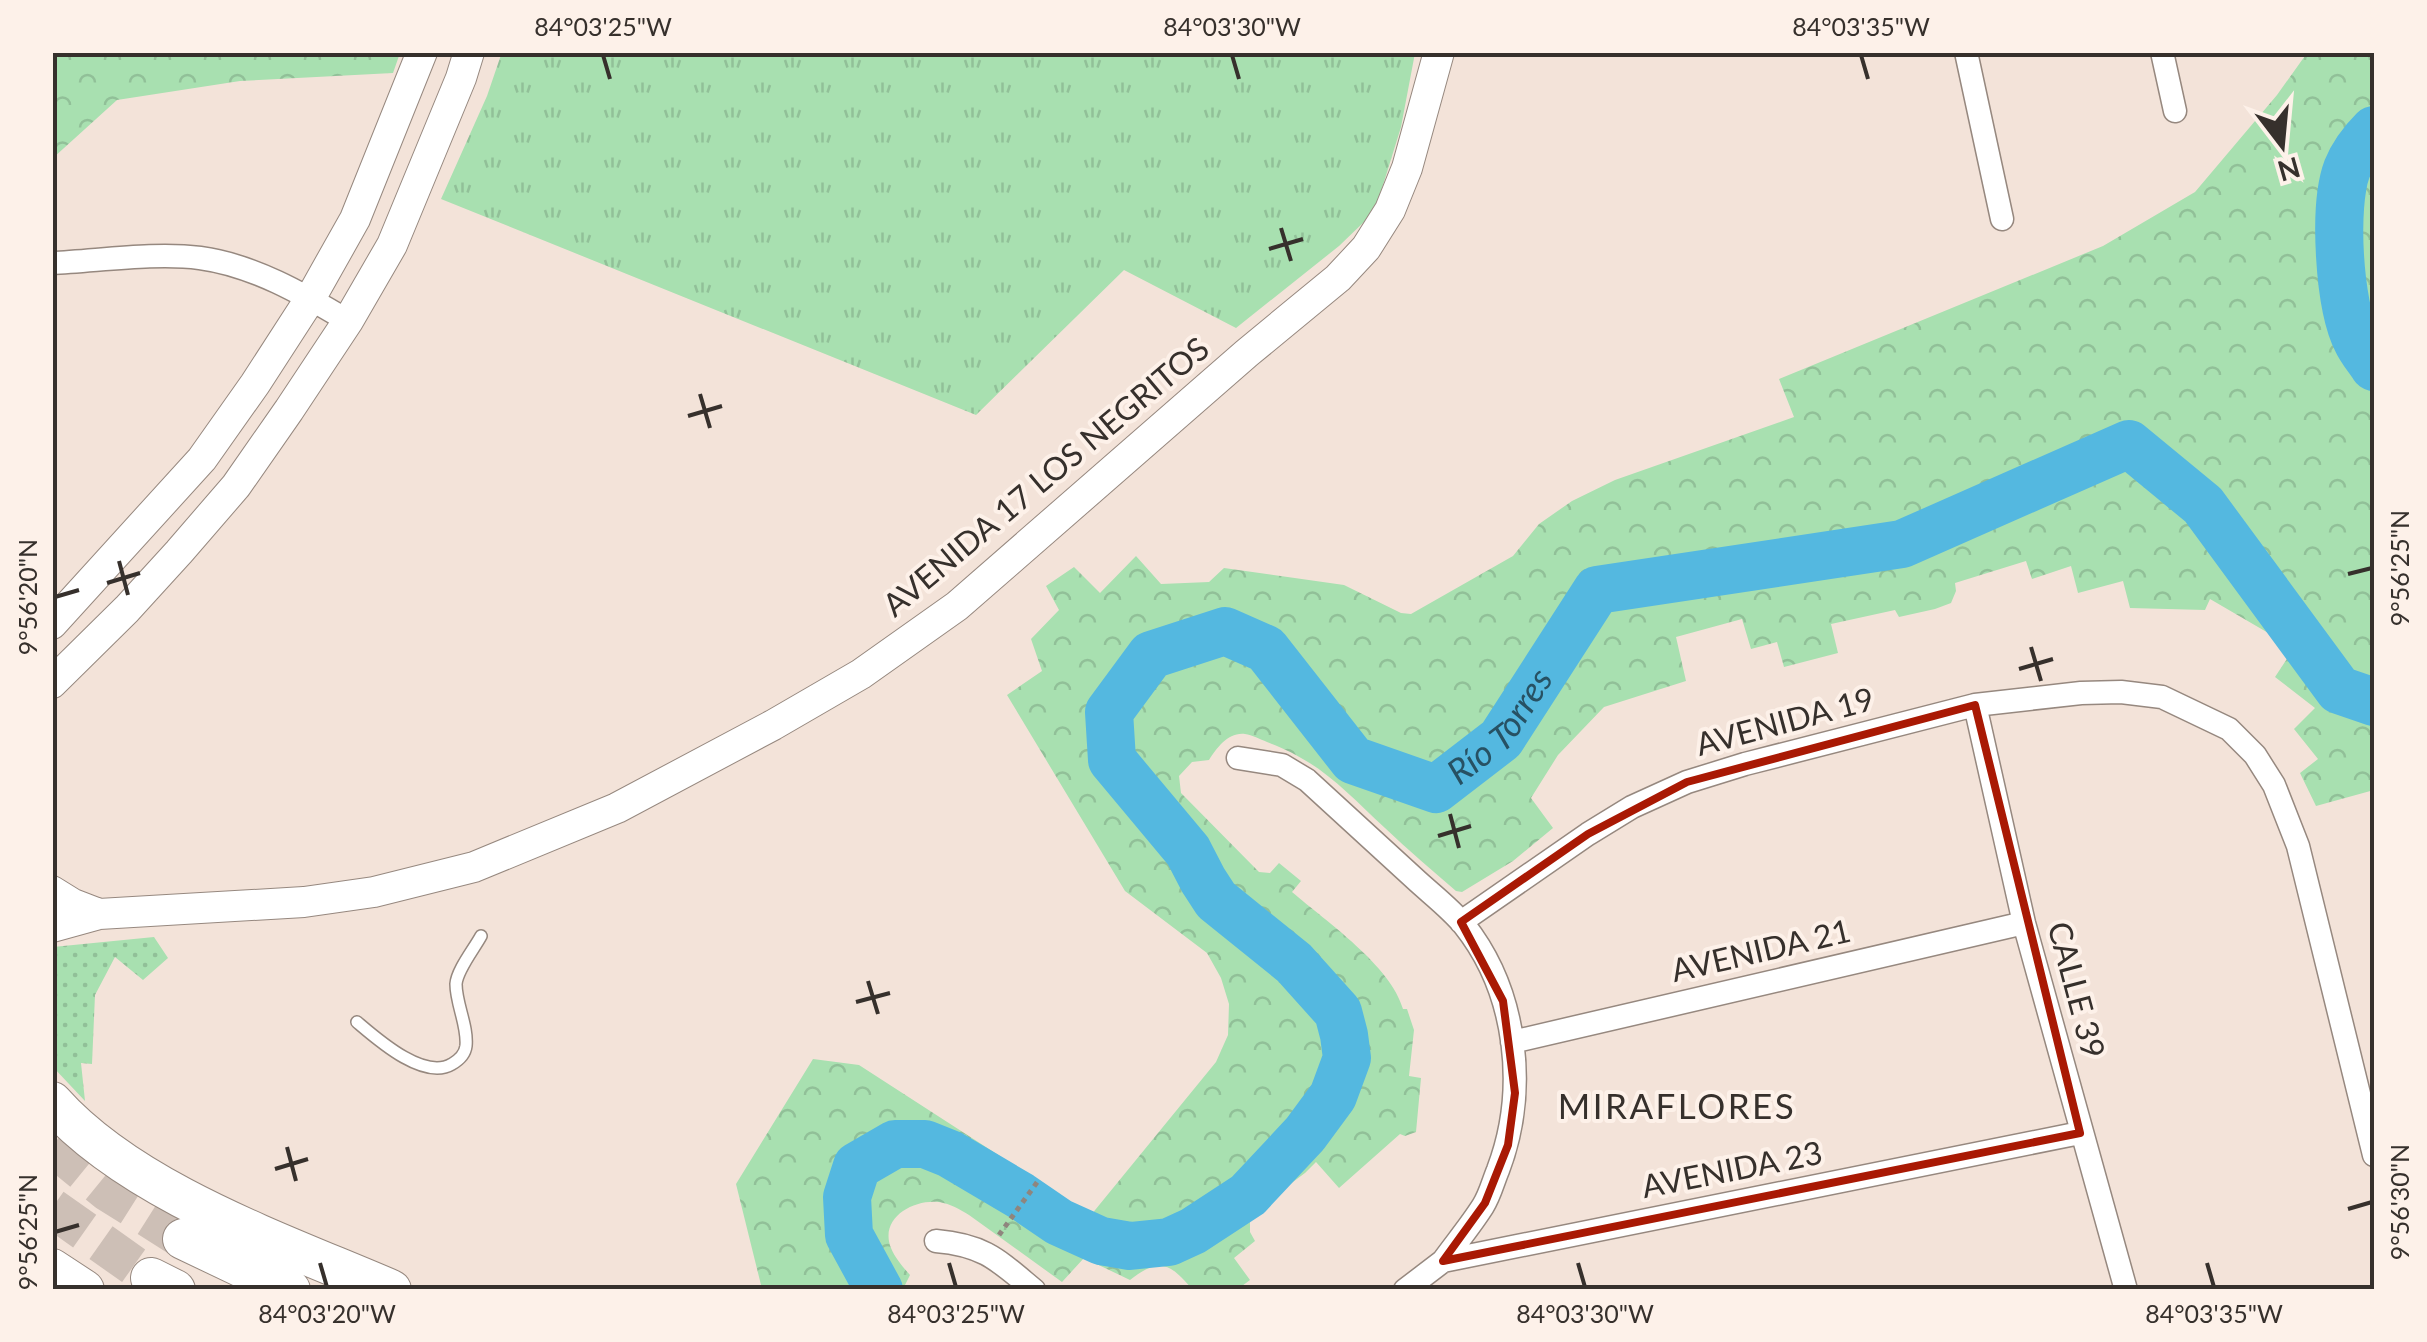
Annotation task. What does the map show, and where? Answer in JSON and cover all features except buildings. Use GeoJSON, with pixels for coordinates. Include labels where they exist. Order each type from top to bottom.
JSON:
{"type":"FeatureCollection","features":[{"type":"Feature","properties":{"kind":"highway"},"geometry":{"type":"LineString","coordinates":[[52,1102],[124,1164],[210,1212],[391,1290]]}},
{"type":"Feature","properties":{"kind":"highway"},"geometry":{"type":"LineString","coordinates":[[183,1239],[290,1290]]}},
{"type":"Feature","properties":{"kind":"highway"},"geometry":{"type":"LineString","coordinates":[[52,1269],[84,1290]]}},
{"type":"Feature","properties":{"kind":"street","name":"AVENIDA 17 LOS NEGRITOS"},"geometry":{"type":"LineString","coordinates":[[52,927],[99,914],[304,902],[374,892],[474,867],[617,808],[773,726],[861,674],[957,606],[1247,352],[1338,278],[1366,248],[1390,210],[1407,168],[1438,52]]}},
{"type":"Feature","properties":{"kind":"street"},"geometry":{"type":"LineString","coordinates":[[1966,52],[2002,219]]}},
{"type":"Feature","properties":{"kind":"street"},"geometry":{"type":"LineString","coordinates":[[2162,52],[2175,111]]}},
{"type":"Feature","properties":{"kind":"street"},"geometry":{"type":"LineString","coordinates":[[52,624],[202,459],[255,384],[355,218],[420,57],[465,65],[392,244],[348,322],[236,486],[127,609],[54,678]]}},
{"type":"Feature","properties":{"kind":"street"},"geometry":{"type":"LineString","coordinates":[[52,263],[201,258],[246,269],[310,298],[348,322]]}},
{"type":"Feature","properties":{"kind":"street","name":"AVENIDA 19"},"geometry":{"type":"LineString","coordinates":[[1461,922],[1632,807],[1687,782],[1976,705],[2082,692],[2162,698],[2229,729],[2255,755],[2274,785],[2298,846],[2374,1155]]}},
{"type":"Feature","properties":{"kind":"street","name":"CALLE 39"},"geometry":{"type":"LineString","coordinates":[[1976,705],[2024,923],[2126,1290]]}},
{"type":"Feature","properties":{"kind":"street"},"geometry":{"type":"LineString","coordinates":[[1238,758],[1268,761],[1296,771],[1461,922],[1496,981],[1512,1042],[1515,1094],[1508,1144],[1485,1203],[1443,1261]]}},
{"type":"Feature","properties":{"kind":"street","name":"AVENIDA 17 LOS NEGRITOS"},"geometry":{"type":"LineString","coordinates":[[52,891],[99,914]]}},
{"type":"Feature","properties":{"kind":"street","name":"AVENIDA 21"},"geometry":{"type":"LineString","coordinates":[[1512,1042],[2024,923]]}},
{"type":"Feature","properties":{"kind":"street","name":"AVENIDA 23"},"geometry":{"type":"LineString","coordinates":[[1405,1290],[1443,1261],[2080,1133]]}},
{"type":"Feature","properties":{"kind":"street"},"geometry":{"type":"LineString","coordinates":[[936,1241],[978,1248],[1034,1290]]}},
{"type":"Feature","properties":{"kind":"lane"},"geometry":{"type":"LineString","coordinates":[[358,1022],[407,1059],[439,1068],[452,1064],[466,1048],[456,980],[481,936]]}},
{"type":"Feature","properties":{"kind":"path"},"geometry":{"type":"LineString","coordinates":[[991,1246],[1038,1181]]}},
{"type":"Feature","properties":{"kind":"highlighted area"},"geometry":{"type":"Polygon","coordinates":[[[1975,705],[2080,1133],[1443,1261],[1485,1203],[1508,1145],[1515,1093],[1503,1001],[1461,922],[1588,834],[1687,782],[1975,705]]]}},
{"type":"Feature","properties":{"kind":"green space"},"geometry":{"type":"Polygon","coordinates":[[[53,52],[400,53],[393,73],[240,81],[117,100],[53,158],[53,52]]]}},
{"type":"Feature","properties":{"kind":"green space"},"geometry":{"type":"Polygon","coordinates":[[[502,52],[1415,53],[1401,127],[1379,198],[1365,221],[1339,246],[1236,328],[1124,270],[976,415],[441,199],[487,96],[502,52]]]}},
{"type":"Feature","properties":{"kind":"green space"},"geometry":{"type":"Polygon","coordinates":[[[2307,53],[2373,53],[2374,59],[2374,790],[2316,806],[2300,773],[2318,759],[2294,729],[2315,708],[2275,677],[2294,648],[2210,599],[2205,610],[2130,608],[2123,581],[2078,593],[2071,566],[2032,579],[2026,561],[1955,583],[1951,603],[1935,609],[1899,617],[1895,610],[1831,624],[1838,653],[1784,667],[1777,642],[1751,649],[1742,619],[1676,637],[1686,681],[1604,707],[1558,755],[1531,798],[1553,828],[1513,861],[1462,892],[1456,891],[1318,768],[1256,737],[1233,736],[1209,760],[1192,762],[1179,776],[1181,793],[1259,872],[1270,873],[1279,863],[1301,881],[1292,892],[1386,977],[1403,1009],[1407,1009],[1414,1030],[1409,1076],[1421,1078],[1416,1132],[1400,1134],[1339,1188],[1316,1162],[1250,1214],[1250,1232],[1255,1241],[1234,1258],[1250,1280],[1238,1289],[1192,1289],[1164,1266],[1149,1268],[1130,1280],[1084,1258],[1062,1282],[969,1215],[947,1204],[929,1202],[909,1207],[894,1219],[890,1228],[891,1248],[910,1275],[903,1289],[762,1289],[736,1184],[813,1059],[859,1065],[1091,1215],[1216,1062],[1228,1035],[1229,1004],[1207,953],[1125,891],[1007,695],[1042,671],[1031,639],[1059,610],[1046,586],[1074,567],[1100,593],[1136,556],[1161,584],[1209,582],[1224,568],[1344,585],[1401,613],[1411,614],[1513,556],[1539,524],[1572,501],[1615,480],[1794,417],[1779,379],[2103,246],[2195,192],[2307,53]]]}},
{"type":"Feature","properties":{"kind":"green space"},"geometry":{"type":"Polygon","coordinates":[[[154,937],[168,958],[143,980],[115,957],[95,995],[92,1064],[81,1063],[85,1101],[53,1067],[53,947],[154,937]]]}},
{"type":"Feature","properties":{"kind":"waterway","name":"Río Torres"},"geometry":{"type":"LineString","coordinates":[[2374,130],[2347,169],[2339,230],[2342,281],[2351,325],[2374,367]]}},
{"type":"Feature","properties":{"kind":"waterway","name":"Río Torres"},"geometry":{"type":"LineString","coordinates":[[879,1290],[849,1235],[847,1197],[857,1166],[895,1144],[925,1144],[950,1154],[1059,1222],[1101,1241],[1130,1246],[1169,1242],[1248,1195],[1305,1134],[1333,1096],[1347,1058],[1338,1012],[1294,963],[1216,900],[1188,851],[1112,760],[1109,712],[1151,655],[1225,631],[1266,649],[1353,760],[1436,789],[1501,739],[1597,590],[1902,544],[2129,444],[2203,505],[2339,690],[2374,702]]}},
{"type":"Feature","properties":{"kind":"tunnel"},"geometry":{"type":"LineString","coordinates":[[52,1146],[107,1191],[183,1239]]}},
{"type":"Feature","properties":{"kind":"tunnel"},"geometry":{"type":"LineString","coordinates":[[52,1208],[151,1278]]}},
{"type":"Feature","properties":{"kind":"district","name":"MIRAFLORES"},"geometry":{"type":"Point","coordinates":[1677,1107]}}]}
